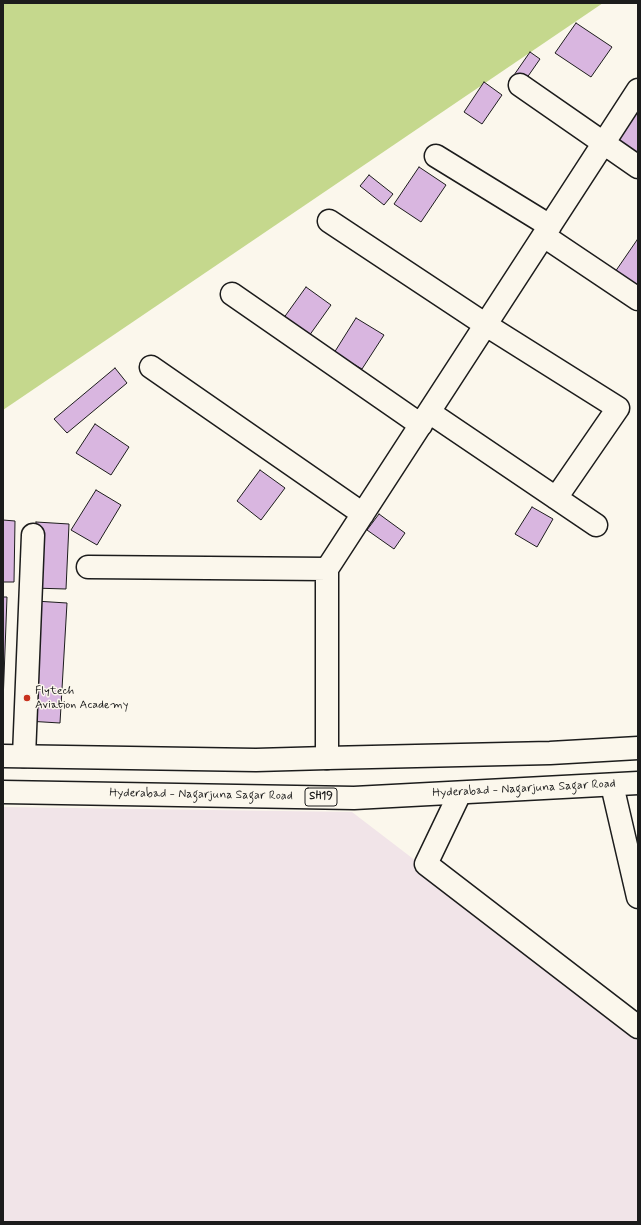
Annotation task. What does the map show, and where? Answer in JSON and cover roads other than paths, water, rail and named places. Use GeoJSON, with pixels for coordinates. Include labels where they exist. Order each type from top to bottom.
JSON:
{"type":"FeatureCollection","features":[{"type":"Feature","properties":{"kind":"street"},"geometry":{"type":"LineString","coordinates":[[520,85],[638,167]]}},
{"type":"Feature","properties":{"kind":"street"},"geometry":{"type":"LineString","coordinates":[[328,758],[327,569],[638,90]]}},
{"type":"Feature","properties":{"kind":"street"},"geometry":{"type":"LineString","coordinates":[[436,156],[547,231],[638,299]]}},
{"type":"Feature","properties":{"kind":"street"},"geometry":{"type":"LineString","coordinates":[[329,221],[486,325],[618,408],[556,498]]}},
{"type":"Feature","properties":{"kind":"street"},"geometry":{"type":"LineString","coordinates":[[232,294],[425,418],[556,498],[596,525]]}},
{"type":"Feature","properties":{"kind":"street"},"geometry":{"type":"LineString","coordinates":[[151,366],[363,514]]}},
{"type":"Feature","properties":{"kind":"street"},"geometry":{"type":"LineString","coordinates":[[33,536],[13,756],[256,760],[550,753],[638,748]]}},
{"type":"Feature","properties":{"kind":"street"},"geometry":{"type":"LineString","coordinates":[[88,567],[327,569]]}},
{"type":"Feature","properties":{"kind":"street","name":"Hyderabad - Nagarjuna Sagar Road"},"geometry":{"type":"LineString","coordinates":[[3,792],[354,798],[638,784]]}},
{"type":"Feature","properties":{"kind":"street"},"geometry":{"type":"LineString","coordinates":[[612,785],[638,897]]}},
{"type":"Feature","properties":{"kind":"street"},"geometry":{"type":"LineString","coordinates":[[460,793],[426,864],[638,1027]]}},
{"type":"Feature","properties":{"kind":"place","name":"Flytech Aviation Academy"},"geometry":{"type":"Point","coordinates":[27,698]}}]}
